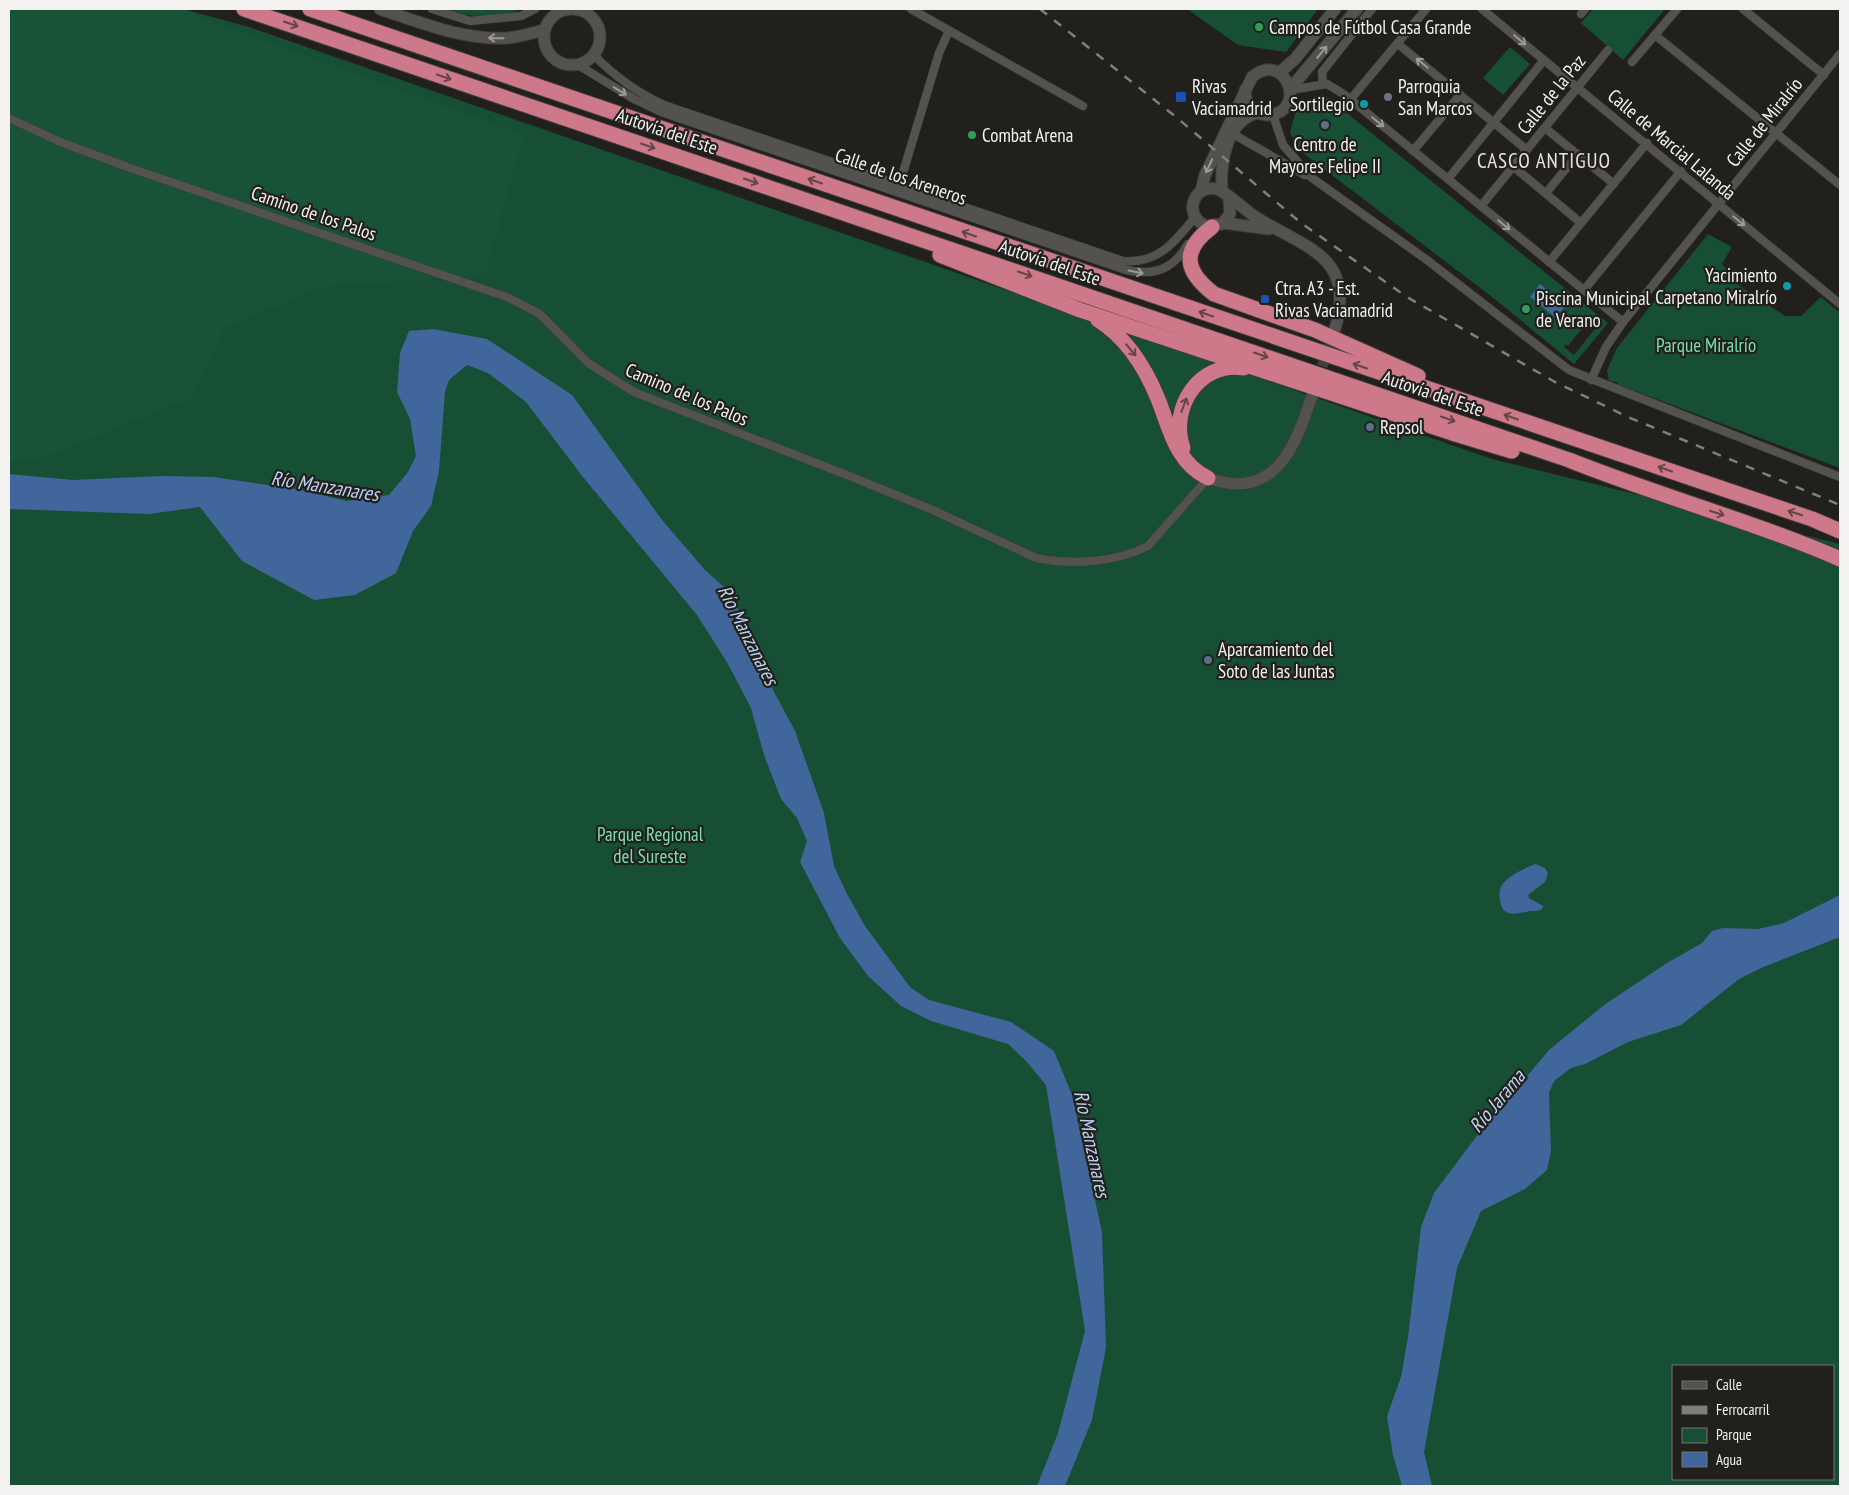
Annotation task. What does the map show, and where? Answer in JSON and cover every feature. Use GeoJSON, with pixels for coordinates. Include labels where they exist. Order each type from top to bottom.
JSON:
{"type":"FeatureCollection","features":[{"type":"Feature","properties":{"kind":"highway","name":"Autovía del Este"},"geometry":{"type":"LineString","coordinates":[[244,9],[1569,460],[1621,481],[1802,543],[1840,559]]}},
{"type":"Feature","properties":{"kind":"highway","name":"Autovía del Este"},"geometry":{"type":"LineString","coordinates":[[310,9],[1812,519],[1840,532]]}},
{"type":"Feature","properties":{"kind":"highway"},"geometry":{"type":"LineString","coordinates":[[1213,225],[1195,241],[1190,255],[1192,271],[1197,279],[1214,294],[1315,330],[1439,385],[1456,398]]}},
{"type":"Feature","properties":{"kind":"highway"},"geometry":{"type":"LineString","coordinates":[[895,231],[913,245],[1080,310],[1452,433],[1603,479],[1621,481]]}},
{"type":"Feature","properties":{"kind":"highway"},"geometry":{"type":"LineString","coordinates":[[1080,310],[1115,330],[1139,359],[1157,397],[1175,445],[1195,472],[1208,478]]}},
{"type":"Feature","properties":{"kind":"highway"},"geometry":{"type":"LineString","coordinates":[[1208,478],[1186,454],[1179,437],[1180,415],[1185,399],[1196,384],[1210,374],[1228,368],[1241,367],[1268,372]]}},
{"type":"Feature","properties":{"kind":"street"},"geometry":{"type":"LineString","coordinates":[[380,9],[448,32],[479,37],[508,38],[544,30]]}},
{"type":"Feature","properties":{"kind":"street"},"geometry":{"type":"LineString","coordinates":[[432,9],[470,21],[520,16],[535,9]]}},
{"type":"Feature","properties":{"kind":"street"},"geometry":{"type":"LineString","coordinates":[[567,9],[591,12],[596,22],[600,39],[594,55],[578,65],[568,66],[551,57],[543,40],[544,30],[555,14],[567,9]]}},
{"type":"Feature","properties":{"kind":"street"},"geometry":{"type":"LineString","coordinates":[[911,9],[1082,106]]}},
{"type":"Feature","properties":{"kind":"street"},"geometry":{"type":"LineString","coordinates":[[1279,72],[1295,59],[1336,9]]}},
{"type":"Feature","properties":{"kind":"street"},"geometry":{"type":"LineString","coordinates":[[1213,225],[1231,212],[1226,195],[1222,164],[1233,134],[1244,118],[1258,113],[1273,115],[1287,104],[1290,90],[1357,9]]}},
{"type":"Feature","properties":{"kind":"street"},"geometry":{"type":"LineString","coordinates":[[1323,84],[1322,72],[1372,9]]}},
{"type":"Feature","properties":{"kind":"street"},"geometry":{"type":"LineString","coordinates":[[1350,100],[1426,9]]}},
{"type":"Feature","properties":{"kind":"street","name":"Calle de Marcial Lalanda"},"geometry":{"type":"LineString","coordinates":[[1482,9],[1681,170],[1719,204],[1840,304]]}},
{"type":"Feature","properties":{"kind":"street"},"geometry":{"type":"LineString","coordinates":[[1632,62],[1676,9]]}},
{"type":"Feature","properties":{"kind":"street"},"geometry":{"type":"LineString","coordinates":[[1743,9],[1824,75]]}},
{"type":"Feature","properties":{"kind":"street"},"geometry":{"type":"LineString","coordinates":[[899,186],[939,53],[949,32]]}},
{"type":"Feature","properties":{"kind":"street"},"geometry":{"type":"LineString","coordinates":[[1655,35],[1840,186]]}},
{"type":"Feature","properties":{"kind":"street"},"geometry":{"type":"LineString","coordinates":[[1398,44],[1527,150]]}},
{"type":"Feature","properties":{"kind":"street","name":"Calle de la Paz"},"geometry":{"type":"LineString","coordinates":[[1481,206],[1608,50]]}},
{"type":"Feature","properties":{"kind":"street","name":"Calle de Miralrío"},"geometry":{"type":"LineString","coordinates":[[1591,380],[1606,347],[1623,322],[1840,54]]}},
{"type":"Feature","properties":{"kind":"street","name":"Calle de los Areneros"},"geometry":{"type":"LineString","coordinates":[[594,55],[614,76],[638,93],[664,105],[1123,262],[1138,262],[1155,257],[1177,240],[1195,217]]}},
{"type":"Feature","properties":{"kind":"street"},"geometry":{"type":"LineString","coordinates":[[1448,179],[1544,60]]}},
{"type":"Feature","properties":{"kind":"street","name":"Calle de los Areneros"},"geometry":{"type":"LineString","coordinates":[[578,65],[634,99],[661,112],[1126,270],[1144,274],[1168,266],[1182,254],[1193,236],[1213,225]]}},
{"type":"Feature","properties":{"kind":"street"},"geometry":{"type":"LineString","coordinates":[[1278,231],[1239,223],[1213,225],[1195,217],[1194,201],[1201,191],[1203,178],[1248,81],[1258,72],[1267,70],[1279,72],[1286,80],[1290,90]]}},
{"type":"Feature","properties":{"kind":"street"},"geometry":{"type":"LineString","coordinates":[[1290,90],[1327,84],[1350,100],[1623,322]]}},
{"type":"Feature","properties":{"kind":"street"},"geometry":{"type":"LineString","coordinates":[[1245,90],[1249,106],[1258,113]]}},
{"type":"Feature","properties":{"kind":"street"},"geometry":{"type":"LineString","coordinates":[[1414,151],[1460,95]]}},
{"type":"Feature","properties":{"kind":"street"},"geometry":{"type":"LineString","coordinates":[[1273,115],[1283,145],[1312,178]]}},
{"type":"Feature","properties":{"kind":"street","name":"Camino de los Palos"},"geometry":{"type":"LineString","coordinates":[[9,118],[58,141],[133,169],[507,297],[540,314],[588,363],[611,380],[634,392],[935,511],[1036,558],[1051,561],[1078,561],[1114,557],[1148,546],[1208,478]]}},
{"type":"Feature","properties":{"kind":"street"},"geometry":{"type":"LineString","coordinates":[[1545,128],[1614,184]]}},
{"type":"Feature","properties":{"kind":"street"},"geometry":{"type":"LineString","coordinates":[[1233,134],[1312,178],[1428,260],[1555,361],[1591,380],[1840,477]]}},
{"type":"Feature","properties":{"kind":"street"},"geometry":{"type":"LineString","coordinates":[[1549,262],[1647,143]]}},
{"type":"Feature","properties":{"kind":"street"},"geometry":{"type":"LineString","coordinates":[[1546,193],[1578,154]]}},
{"type":"Feature","properties":{"kind":"street"},"geometry":{"type":"LineString","coordinates":[[1514,167],[1581,222]]}},
{"type":"Feature","properties":{"kind":"street"},"geometry":{"type":"LineString","coordinates":[[1584,290],[1681,170]]}},
{"type":"Feature","properties":{"kind":"street"},"geometry":{"type":"LineString","coordinates":[[1201,191],[1213,188],[1226,195],[1278,231],[1311,248],[1331,267],[1338,282],[1342,299],[1335,329]]}},
{"type":"Feature","properties":{"kind":"street"},"geometry":{"type":"LineString","coordinates":[[1208,478],[1237,484],[1254,480],[1276,468],[1292,450],[1312,396]]}},
{"type":"Feature","properties":{"kind":"green space","name":"Parque Regional del Sureste"},"geometry":{"type":"Polygon","coordinates":[[[9,9],[183,9],[249,27],[1492,459],[1840,544],[1840,1486],[9,1486],[9,9]]]}},
{"type":"Feature","properties":{"kind":"green space"},"geometry":{"type":"Polygon","coordinates":[[[9,9],[178,9],[524,135],[485,274],[322,287],[224,328],[191,398],[38,460],[9,461],[9,9]]]}},
{"type":"Feature","properties":{"kind":"green space"},"geometry":{"type":"Polygon","coordinates":[[[449,9],[524,9],[496,15],[476,16],[457,13],[449,9]]]}},
{"type":"Feature","properties":{"kind":"green space","name":"Campos de Fútbol Casa Grande"},"geometry":{"type":"Polygon","coordinates":[[[1187,9],[1318,9],[1286,52],[1238,45],[1187,9]]]}},
{"type":"Feature","properties":{"kind":"green space"},"geometry":{"type":"Polygon","coordinates":[[[1593,9],[1665,9],[1623,60],[1581,23],[1593,9]]]}},
{"type":"Feature","properties":{"kind":"green space"},"geometry":{"type":"Polygon","coordinates":[[[1510,47],[1530,64],[1503,95],[1483,78],[1510,47]]]}},
{"type":"Feature","properties":{"kind":"green space"},"geometry":{"type":"Polygon","coordinates":[[[1323,94],[1608,323],[1574,364],[1496,300],[1303,153],[1290,133],[1299,107],[1323,94]],[[1587,322],[1568,346],[1566,344],[1564,347],[1574,355],[1595,329],[1587,322]]]}},
{"type":"Feature","properties":{"kind":"green space","name":"Parque Miralrío"},"geometry":{"type":"Polygon","coordinates":[[[1708,234],[1732,247],[1722,264],[1737,284],[1785,316],[1801,316],[1821,297],[1840,313],[1840,468],[1619,385],[1617,382],[1609,381],[1607,370],[1617,348],[1708,234]]]}},
{"type":"Feature","properties":{"kind":"water"},"geometry":{"type":"Polygon","coordinates":[[[1540,284],[1566,305],[1556,318],[1530,297],[1540,284]]]}},
{"type":"Feature","properties":{"kind":"water"},"geometry":{"type":"Polygon","coordinates":[[[433,329],[487,339],[572,395],[662,520],[705,570],[733,595],[756,658],[795,731],[824,813],[834,866],[865,926],[910,987],[929,1000],[1011,1022],[1054,1051],[1072,1095],[1102,1232],[1106,1347],[1092,1420],[1065,1486],[1037,1486],[1058,1433],[1085,1331],[1046,1085],[1026,1061],[1008,1044],[931,1021],[901,1006],[868,976],[840,938],[800,862],[807,841],[797,818],[781,799],[764,755],[751,708],[728,664],[697,615],[583,477],[526,402],[488,373],[467,365],[449,380],[445,392],[439,471],[431,506],[413,531],[396,573],[355,595],[314,600],[242,561],[200,507],[149,514],[9,509],[9,474],[73,480],[163,476],[213,477],[296,489],[347,501],[389,495],[408,472],[416,456],[410,419],[397,392],[400,353],[409,331],[433,329]]]}},
{"type":"Feature","properties":{"kind":"water"},"geometry":{"type":"Polygon","coordinates":[[[1535,864],[1545,868],[1548,873],[1545,882],[1528,895],[1529,898],[1543,906],[1542,909],[1517,913],[1506,912],[1501,905],[1500,891],[1502,885],[1512,875],[1535,864]]]}},
{"type":"Feature","properties":{"kind":"water"},"geometry":{"type":"Polygon","coordinates":[[[1840,895],[1840,937],[1761,968],[1739,979],[1681,1025],[1628,1042],[1585,1064],[1571,1068],[1554,1081],[1549,1093],[1551,1151],[1547,1170],[1525,1189],[1481,1211],[1457,1268],[1424,1452],[1432,1486],[1402,1486],[1393,1455],[1387,1416],[1401,1377],[1408,1337],[1421,1227],[1434,1193],[1479,1133],[1549,1050],[1604,1005],[1667,963],[1702,943],[1712,931],[1723,928],[1758,929],[1784,923],[1840,895]]]}},
{"type":"Feature","properties":{"kind":"tunnel"},"geometry":{"type":"LineString","coordinates":[[1317,382],[1334,331]]}},
{"type":"Feature","properties":{"kind":"railway"},"geometry":{"type":"LineString","coordinates":[[1040,9],[1176,117],[1301,223],[1407,297],[1555,382],[1628,417],[1840,505]]}},
{"type":"Feature","properties":{"kind":"place","name":"Campos de Fútbol Casa Grande"},"geometry":{"type":"Point","coordinates":[1259,27]}},
{"type":"Feature","properties":{"kind":"place","name":"Rivas Vaciamadrid"},"geometry":{"type":"Point","coordinates":[1181,97]}},
{"type":"Feature","properties":{"kind":"place","name":"Parroquia San Marcos"},"geometry":{"type":"Point","coordinates":[1388,97]}},
{"type":"Feature","properties":{"kind":"place","name":"Sortilegio"},"geometry":{"type":"Point","coordinates":[1364,104]}},
{"type":"Feature","properties":{"kind":"place","name":"Centro de Mayores Felipe II"},"geometry":{"type":"Point","coordinates":[1325,125]}},
{"type":"Feature","properties":{"kind":"place","name":"Combat Arena"},"geometry":{"type":"Point","coordinates":[972,135]}},
{"type":"Feature","properties":{"kind":"place","name":"Yacimiento Carpetano Miralrío"},"geometry":{"type":"Point","coordinates":[1787,286]}},
{"type":"Feature","properties":{"kind":"place","name":"Ctra. A3 - Est. Rivas Vaciamadrid"},"geometry":{"type":"Point","coordinates":[1265,299]}},
{"type":"Feature","properties":{"kind":"place","name":"Piscina Municipal de Verano"},"geometry":{"type":"Point","coordinates":[1526,309]}},
{"type":"Feature","properties":{"kind":"place","name":"Repsol"},"geometry":{"type":"Point","coordinates":[1370,427]}},
{"type":"Feature","properties":{"kind":"place","name":"Aparcamiento del Soto de las Juntas"},"geometry":{"type":"Point","coordinates":[1208,660]}},
{"type":"Feature","properties":{"kind":"district","name":"CASCO ANTIGUO"},"geometry":{"type":"Point","coordinates":[1544,160]}},
{"type":"Feature","properties":{"kind":"water label","name":"Río Manzanares"},"geometry":{"type":"Point","coordinates":[325,486]}},
{"type":"Feature","properties":{"kind":"water label","name":"Río Manzanares"},"geometry":{"type":"Point","coordinates":[748,635]}},
{"type":"Feature","properties":{"kind":"water label","name":"Río Jarama"},"geometry":{"type":"Point","coordinates":[1497,1101]}},
{"type":"Feature","properties":{"kind":"water label","name":"Río Manzanares"},"geometry":{"type":"Point","coordinates":[1092,1144]}}]}
